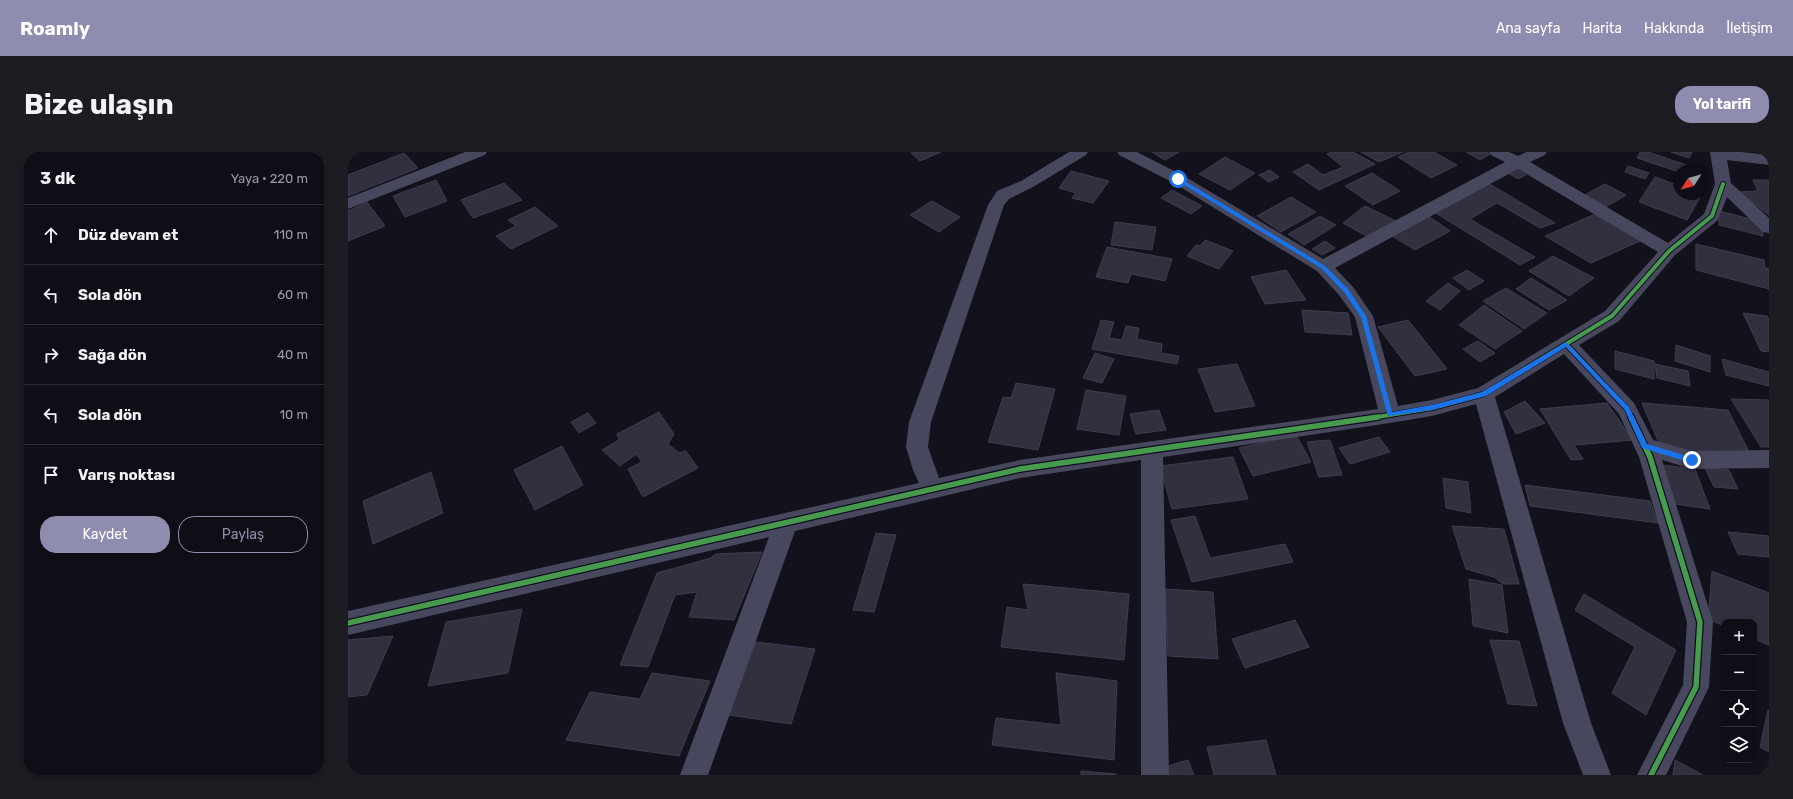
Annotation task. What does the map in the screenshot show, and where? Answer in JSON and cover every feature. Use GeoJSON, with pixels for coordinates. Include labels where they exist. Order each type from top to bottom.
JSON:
{"type":"FeatureCollection","features":[{"type":"Feature","properties":{"kind":"street"},"geometry":{"type":"LineString","coordinates":[[348,204],[479,152]]}},
{"type":"Feature","properties":{"kind":"street"},"geometry":{"type":"LineString","coordinates":[[933,489],[924,470],[917,447],[920,422],[996,205],[1003,194],[1027,184],[1080,152]]}},
{"type":"Feature","properties":{"kind":"street"},"geometry":{"type":"LineString","coordinates":[[1125,152],[1178,179],[1323,267],[1346,291],[1364,316],[1390,415]]}},
{"type":"Feature","properties":{"kind":"street"},"geometry":{"type":"LineString","coordinates":[[1497,152],[1518,162],[1670,252]]}},
{"type":"Feature","properties":{"kind":"street"},"geometry":{"type":"LineString","coordinates":[[1323,267],[1539,152]]}},
{"type":"Feature","properties":{"kind":"street"},"geometry":{"type":"LineString","coordinates":[[348,623],[1020,469],[1390,415],[1432,408],[1484,394],[1612,316],[1670,252],[1712,216],[1723,184],[1718,153],[1769,160]]}},
{"type":"Feature","properties":{"kind":"street"},"geometry":{"type":"LineString","coordinates":[[1723,184],[1769,228]]}},
{"type":"Feature","properties":{"kind":"street"},"geometry":{"type":"LineString","coordinates":[[1566,344],[1627,409],[1650,457],[1700,622],[1696,687],[1651,775]]}},
{"type":"Feature","properties":{"kind":"street"},"geometry":{"type":"LineString","coordinates":[[1484,394],[1577,723],[1597,775]]}},
{"type":"Feature","properties":{"kind":"street"},"geometry":{"type":"LineString","coordinates":[[1644,446],[1692,460],[1769,459]]}},
{"type":"Feature","properties":{"kind":"street"},"geometry":{"type":"LineString","coordinates":[[1152,449],[1155,775]]}},
{"type":"Feature","properties":{"kind":"street"},"geometry":{"type":"LineString","coordinates":[[694,775],[786,522]]}},
{"type":"Feature","properties":{"kind":"building"},"geometry":{"type":"Polygon","coordinates":[[[941,152],[920,161],[911,153],[941,152]]]}},
{"type":"Feature","properties":{"kind":"building"},"geometry":{"type":"Polygon","coordinates":[[[1152,152],[1179,152],[1165,160],[1152,152]]]}},
{"type":"Feature","properties":{"kind":"building"},"geometry":{"type":"Polygon","coordinates":[[[1332,152],[1353,152],[1375,164],[1319,190],[1293,172],[1308,164],[1323,175],[1343,167],[1327,154],[1332,152]]]}},
{"type":"Feature","properties":{"kind":"building"},"geometry":{"type":"Polygon","coordinates":[[[1361,152],[1403,152],[1379,162],[1361,152]]]}},
{"type":"Feature","properties":{"kind":"building"},"geometry":{"type":"Polygon","coordinates":[[[1409,152],[1434,152],[1457,165],[1431,178],[1398,157],[1409,152]]]}},
{"type":"Feature","properties":{"kind":"building"},"geometry":{"type":"Polygon","coordinates":[[[1466,152],[1486,152],[1490,154],[1480,160],[1466,152]]]}},
{"type":"Feature","properties":{"kind":"building"},"geometry":{"type":"Polygon","coordinates":[[[1640,152],[1648,152],[1683,164],[1673,164],[1673,170],[1637,158],[1640,152]]]}},
{"type":"Feature","properties":{"kind":"building"},"geometry":{"type":"Polygon","coordinates":[[[1671,152],[1692,152],[1689,158],[1671,152]]]}},
{"type":"Feature","properties":{"kind":"building"},"geometry":{"type":"Polygon","coordinates":[[[404,153],[418,168],[348,196],[348,175],[404,153]]]}},
{"type":"Feature","properties":{"kind":"building"},"geometry":{"type":"Polygon","coordinates":[[[1225,157],[1255,173],[1230,190],[1199,174],[1225,157]]]}},
{"type":"Feature","properties":{"kind":"building"},"geometry":{"type":"Polygon","coordinates":[[[1628,166],[1649,173],[1645,179],[1625,172],[1628,166]]]}},
{"type":"Feature","properties":{"kind":"building"},"geometry":{"type":"Polygon","coordinates":[[[1514,168],[1526,175],[1518,179],[1506,172],[1514,168]]]}},
{"type":"Feature","properties":{"kind":"building"},"geometry":{"type":"Polygon","coordinates":[[[1270,170],[1279,177],[1269,182],[1259,175],[1270,170]]]}},
{"type":"Feature","properties":{"kind":"building"},"geometry":{"type":"Polygon","coordinates":[[[1071,171],[1109,181],[1093,203],[1072,198],[1076,193],[1059,188],[1071,171]]]}},
{"type":"Feature","properties":{"kind":"building"},"geometry":{"type":"Polygon","coordinates":[[[1372,173],[1400,191],[1373,205],[1345,186],[1372,173]]]}},
{"type":"Feature","properties":{"kind":"building"},"geometry":{"type":"Polygon","coordinates":[[[1655,177],[1673,184],[1673,200],[1699,200],[1687,220],[1639,202],[1655,177]]]}},
{"type":"Feature","properties":{"kind":"building"},"geometry":{"type":"Polygon","coordinates":[[[436,180],[447,201],[405,217],[393,196],[436,180]]]}},
{"type":"Feature","properties":{"kind":"building"},"geometry":{"type":"Polygon","coordinates":[[[1753,180],[1769,180],[1769,215],[1739,192],[1758,191],[1753,180]]]}},
{"type":"Feature","properties":{"kind":"building"},"geometry":{"type":"Polygon","coordinates":[[[504,183],[522,200],[473,218],[461,200],[504,183]]]}},
{"type":"Feature","properties":{"kind":"building"},"geometry":{"type":"Polygon","coordinates":[[[1488,183],[1555,223],[1540,228],[1497,203],[1470,219],[1535,257],[1520,265],[1434,212],[1488,183]]]}},
{"type":"Feature","properties":{"kind":"building"},"geometry":{"type":"Polygon","coordinates":[[[1605,184],[1626,195],[1602,209],[1581,197],[1605,184]]]}},
{"type":"Feature","properties":{"kind":"building"},"geometry":{"type":"Polygon","coordinates":[[[1172,190],[1202,206],[1191,214],[1161,198],[1172,190]]]}},
{"type":"Feature","properties":{"kind":"building"},"geometry":{"type":"Polygon","coordinates":[[[1291,197],[1316,212],[1281,232],[1257,216],[1291,197]]]}},
{"type":"Feature","properties":{"kind":"building"},"geometry":{"type":"Polygon","coordinates":[[[932,201],[960,217],[939,232],[910,215],[932,201]]]}},
{"type":"Feature","properties":{"kind":"building"},"geometry":{"type":"Polygon","coordinates":[[[367,202],[385,226],[348,241],[348,211],[367,202]]]}},
{"type":"Feature","properties":{"kind":"building"},"geometry":{"type":"Polygon","coordinates":[[[1365,206],[1396,221],[1368,237],[1343,223],[1365,206]]]}},
{"type":"Feature","properties":{"kind":"building"},"geometry":{"type":"Polygon","coordinates":[[[535,207],[558,226],[511,249],[496,236],[516,226],[508,220],[535,207]]]}},
{"type":"Feature","properties":{"kind":"building"},"geometry":{"type":"Polygon","coordinates":[[[1719,211],[1762,222],[1763,236],[1719,225],[1719,211]]]}},
{"type":"Feature","properties":{"kind":"building"},"geometry":{"type":"Polygon","coordinates":[[[1595,214],[1640,241],[1591,263],[1545,236],[1595,214]]]}},
{"type":"Feature","properties":{"kind":"building"},"geometry":{"type":"Polygon","coordinates":[[[1427,215],[1450,231],[1415,250],[1392,236],[1427,215]]]}},
{"type":"Feature","properties":{"kind":"building"},"geometry":{"type":"Polygon","coordinates":[[[1320,216],[1336,225],[1304,245],[1288,234],[1320,216]]]}},
{"type":"Feature","properties":{"kind":"building"},"geometry":{"type":"Polygon","coordinates":[[[1115,222],[1156,227],[1152,250],[1111,245],[1115,222]]]}},
{"type":"Feature","properties":{"kind":"building"},"geometry":{"type":"Polygon","coordinates":[[[1205,240],[1233,251],[1219,269],[1187,256],[1196,245],[1200,246],[1205,240]]]}},
{"type":"Feature","properties":{"kind":"building"},"geometry":{"type":"Polygon","coordinates":[[[1325,241],[1335,248],[1322,255],[1312,249],[1325,241]]]}},
{"type":"Feature","properties":{"kind":"building"},"geometry":{"type":"Polygon","coordinates":[[[1696,244],[1764,260],[1765,268],[1769,269],[1769,289],[1696,270],[1696,244]]]}},
{"type":"Feature","properties":{"kind":"building"},"geometry":{"type":"Polygon","coordinates":[[[1107,247],[1172,259],[1165,281],[1131,274],[1128,283],[1096,277],[1107,247]]]}},
{"type":"Feature","properties":{"kind":"building"},"geometry":{"type":"Polygon","coordinates":[[[1553,256],[1594,278],[1569,296],[1529,271],[1553,256]]]}},
{"type":"Feature","properties":{"kind":"building"},"geometry":{"type":"Polygon","coordinates":[[[1286,270],[1306,300],[1265,304],[1251,277],[1286,270]]]}},
{"type":"Feature","properties":{"kind":"building"},"geometry":{"type":"Polygon","coordinates":[[[1467,270],[1484,281],[1469,290],[1453,278],[1467,270]]]}},
{"type":"Feature","properties":{"kind":"building"},"geometry":{"type":"Polygon","coordinates":[[[1531,278],[1567,300],[1549,310],[1516,289],[1531,278]]]}},
{"type":"Feature","properties":{"kind":"building"},"geometry":{"type":"Polygon","coordinates":[[[1448,283],[1460,291],[1440,310],[1426,301],[1448,283]]]}},
{"type":"Feature","properties":{"kind":"building"},"geometry":{"type":"Polygon","coordinates":[[[1506,288],[1547,313],[1524,329],[1483,301],[1506,288]]]}},
{"type":"Feature","properties":{"kind":"building"},"geometry":{"type":"Polygon","coordinates":[[[1484,305],[1522,331],[1495,349],[1459,325],[1484,305]]]}},
{"type":"Feature","properties":{"kind":"building"},"geometry":{"type":"Polygon","coordinates":[[[1302,310],[1348,313],[1352,335],[1305,332],[1302,310]]]}},
{"type":"Feature","properties":{"kind":"building"},"geometry":{"type":"Polygon","coordinates":[[[1743,313],[1767,316],[1769,319],[1769,352],[1761,351],[1743,313]]]}},
{"type":"Feature","properties":{"kind":"building"},"geometry":{"type":"Polygon","coordinates":[[[1101,320],[1114,322],[1109,338],[1122,340],[1126,326],[1139,328],[1137,339],[1162,344],[1161,353],[1179,356],[1177,364],[1092,349],[1101,320]]]}},
{"type":"Feature","properties":{"kind":"building"},"geometry":{"type":"Polygon","coordinates":[[[1408,320],[1447,369],[1415,376],[1378,327],[1408,320]]]}},
{"type":"Feature","properties":{"kind":"building"},"geometry":{"type":"Polygon","coordinates":[[[1478,341],[1495,353],[1480,362],[1463,349],[1478,341]]]}},
{"type":"Feature","properties":{"kind":"building"},"geometry":{"type":"Polygon","coordinates":[[[1676,345],[1710,356],[1710,372],[1675,361],[1676,345]]]}},
{"type":"Feature","properties":{"kind":"building"},"geometry":{"type":"Polygon","coordinates":[[[1615,351],[1654,361],[1654,379],[1615,369],[1615,351]]]}},
{"type":"Feature","properties":{"kind":"building"},"geometry":{"type":"Polygon","coordinates":[[[1095,353],[1114,359],[1102,383],[1083,378],[1095,353]]]}},
{"type":"Feature","properties":{"kind":"building"},"geometry":{"type":"Polygon","coordinates":[[[1722,359],[1769,372],[1769,386],[1726,375],[1722,359]]]}},
{"type":"Feature","properties":{"kind":"building"},"geometry":{"type":"Polygon","coordinates":[[[1237,364],[1255,406],[1215,412],[1198,369],[1237,364]]]}},
{"type":"Feature","properties":{"kind":"building"},"geometry":{"type":"Polygon","coordinates":[[[1655,364],[1688,371],[1690,386],[1657,378],[1655,364]]]}},
{"type":"Feature","properties":{"kind":"building"},"geometry":{"type":"Polygon","coordinates":[[[1016,383],[1055,389],[1038,450],[988,442],[1003,397],[1011,398],[1016,383]]]}},
{"type":"Feature","properties":{"kind":"building"},"geometry":{"type":"Polygon","coordinates":[[[1086,390],[1126,396],[1119,435],[1077,429],[1086,390]]]}},
{"type":"Feature","properties":{"kind":"building"},"geometry":{"type":"Polygon","coordinates":[[[1731,399],[1769,400],[1769,447],[1761,447],[1731,399]]]}},
{"type":"Feature","properties":{"kind":"building"},"geometry":{"type":"Polygon","coordinates":[[[1525,401],[1545,423],[1516,434],[1504,412],[1525,401]]]}},
{"type":"Feature","properties":{"kind":"building"},"geometry":{"type":"Polygon","coordinates":[[[1607,403],[1633,440],[1574,445],[1583,459],[1571,460],[1540,409],[1607,403]]]}},
{"type":"Feature","properties":{"kind":"building"},"geometry":{"type":"Polygon","coordinates":[[[1642,403],[1728,410],[1752,458],[1662,450],[1642,403]]]}},
{"type":"Feature","properties":{"kind":"building"},"geometry":{"type":"Polygon","coordinates":[[[1159,410],[1166,430],[1136,434],[1130,414],[1159,410]]]}},
{"type":"Feature","properties":{"kind":"building"},"geometry":{"type":"Polygon","coordinates":[[[659,412],[674,434],[668,444],[679,453],[686,451],[698,468],[643,497],[628,469],[642,462],[636,454],[620,466],[602,450],[619,440],[617,434],[659,412]]]}},
{"type":"Feature","properties":{"kind":"building"},"geometry":{"type":"Polygon","coordinates":[[[588,413],[596,423],[579,433],[571,422],[588,413]]]}},
{"type":"Feature","properties":{"kind":"building"},"geometry":{"type":"Polygon","coordinates":[[[1296,435],[1311,462],[1253,476],[1239,448],[1296,435]]]}},
{"type":"Feature","properties":{"kind":"building"},"geometry":{"type":"Polygon","coordinates":[[[1379,437],[1390,452],[1350,464],[1339,448],[1379,437]]]}},
{"type":"Feature","properties":{"kind":"building"},"geometry":{"type":"Polygon","coordinates":[[[1330,440],[1342,475],[1319,477],[1307,442],[1330,440]]]}},
{"type":"Feature","properties":{"kind":"building"},"geometry":{"type":"Polygon","coordinates":[[[562,446],[583,485],[535,510],[514,470],[562,446]]]}},
{"type":"Feature","properties":{"kind":"building"},"geometry":{"type":"Polygon","coordinates":[[[1233,457],[1248,499],[1172,509],[1160,466],[1233,457]]]}},
{"type":"Feature","properties":{"kind":"building"},"geometry":{"type":"Polygon","coordinates":[[[1662,465],[1695,469],[1710,509],[1675,504],[1662,465]]]}},
{"type":"Feature","properties":{"kind":"building"},"geometry":{"type":"Polygon","coordinates":[[[1705,468],[1729,470],[1738,489],[1714,487],[1705,468]]]}},
{"type":"Feature","properties":{"kind":"building"},"geometry":{"type":"Polygon","coordinates":[[[431,472],[443,513],[373,544],[363,501],[431,472]]]}},
{"type":"Feature","properties":{"kind":"building"},"geometry":{"type":"Polygon","coordinates":[[[1443,478],[1468,482],[1471,513],[1446,508],[1443,478]]]}},
{"type":"Feature","properties":{"kind":"building"},"geometry":{"type":"Polygon","coordinates":[[[1525,485],[1650,501],[1658,523],[1530,506],[1525,485]]]}},
{"type":"Feature","properties":{"kind":"building"},"geometry":{"type":"Polygon","coordinates":[[[1195,516],[1210,558],[1285,544],[1293,562],[1192,582],[1171,520],[1195,516]]]}},
{"type":"Feature","properties":{"kind":"building"},"geometry":{"type":"Polygon","coordinates":[[[1452,526],[1504,529],[1519,584],[1503,584],[1494,577],[1466,569],[1452,526]]]}},
{"type":"Feature","properties":{"kind":"building"},"geometry":{"type":"Polygon","coordinates":[[[1728,532],[1769,536],[1769,557],[1738,554],[1728,532]]]}},
{"type":"Feature","properties":{"kind":"building"},"geometry":{"type":"Polygon","coordinates":[[[876,533],[896,535],[874,612],[853,610],[876,533]]]}},
{"type":"Feature","properties":{"kind":"building"},"geometry":{"type":"Polygon","coordinates":[[[762,552],[734,620],[689,617],[697,592],[675,595],[648,667],[620,665],[657,573],[711,558],[715,554],[762,552]]]}},
{"type":"Feature","properties":{"kind":"building"},"geometry":{"type":"Polygon","coordinates":[[[1712,571],[1769,593],[1769,645],[1757,640],[1757,619],[1721,619],[1721,625],[1708,619],[1712,571]]]}},
{"type":"Feature","properties":{"kind":"building"},"geometry":{"type":"Polygon","coordinates":[[[1469,579],[1502,585],[1508,633],[1473,626],[1469,579]]]}},
{"type":"Feature","properties":{"kind":"building"},"geometry":{"type":"Polygon","coordinates":[[[1023,584],[1129,594],[1124,660],[1001,647],[1007,607],[1028,610],[1023,584]]]}},
{"type":"Feature","properties":{"kind":"building"},"geometry":{"type":"Polygon","coordinates":[[[1165,589],[1213,592],[1218,659],[1168,656],[1165,589]]]}},
{"type":"Feature","properties":{"kind":"building"},"geometry":{"type":"Polygon","coordinates":[[[1584,594],[1676,650],[1646,715],[1612,693],[1635,647],[1575,610],[1584,594]]]}},
{"type":"Feature","properties":{"kind":"building"},"geometry":{"type":"Polygon","coordinates":[[[522,609],[508,673],[428,686],[446,622],[522,609]]]}},
{"type":"Feature","properties":{"kind":"building"},"geometry":{"type":"Polygon","coordinates":[[[1295,620],[1309,647],[1245,668],[1232,639],[1295,620]]]}},
{"type":"Feature","properties":{"kind":"building"},"geometry":{"type":"Polygon","coordinates":[[[393,636],[367,695],[348,697],[348,640],[393,636]]]}},
{"type":"Feature","properties":{"kind":"building"},"geometry":{"type":"Polygon","coordinates":[[[1490,640],[1519,641],[1537,706],[1508,704],[1490,640]]]}},
{"type":"Feature","properties":{"kind":"building"},"geometry":{"type":"Polygon","coordinates":[[[756,642],[815,649],[791,724],[729,715],[756,642]]]}},
{"type":"Feature","properties":{"kind":"building"},"geometry":{"type":"Polygon","coordinates":[[[652,673],[710,681],[679,756],[566,740],[590,692],[640,699],[652,673]]]}},
{"type":"Feature","properties":{"kind":"building"},"geometry":{"type":"Polygon","coordinates":[[[1056,673],[1117,681],[1114,760],[992,745],[996,718],[1061,725],[1056,673]]]}},
{"type":"Feature","properties":{"kind":"building"},"geometry":{"type":"Polygon","coordinates":[[[1769,710],[1769,752],[1760,747],[1769,710]]]}},
{"type":"Feature","properties":{"kind":"building"},"geometry":{"type":"Polygon","coordinates":[[[1266,740],[1276,775],[1214,775],[1207,747],[1266,740]]]}},
{"type":"Feature","properties":{"kind":"building"},"geometry":{"type":"Polygon","coordinates":[[[1188,760],[1194,775],[1167,775],[1164,767],[1188,760]]]}},
{"type":"Feature","properties":{"kind":"building"},"geometry":{"type":"Polygon","coordinates":[[[1675,760],[1703,775],[1673,775],[1675,760]]]}},
{"type":"Feature","properties":{"kind":"building"},"geometry":{"type":"Polygon","coordinates":[[[1081,771],[1116,774],[1116,775],[1081,775],[1081,771]]]}},
{"type":"Feature","properties":{"kind":"cycle path"},"geometry":{"type":"LineString","coordinates":[[348,623],[1020,469],[1390,415],[1432,408],[1484,394],[1612,316],[1669,251],[1712,216],[1723,184]]}},
{"type":"Feature","properties":{"kind":"cycle path"},"geometry":{"type":"LineString","coordinates":[[1566,344],[1627,409],[1650,457],[1700,622],[1696,687],[1651,775]]}},
{"type":"Feature","properties":{"kind":"route"},"geometry":{"type":"LineString","coordinates":[[1178,179],[1323,267],[1346,291],[1364,316],[1390,415],[1432,408],[1484,394],[1566,344],[1627,409],[1644,446],[1692,460]]}}]}
